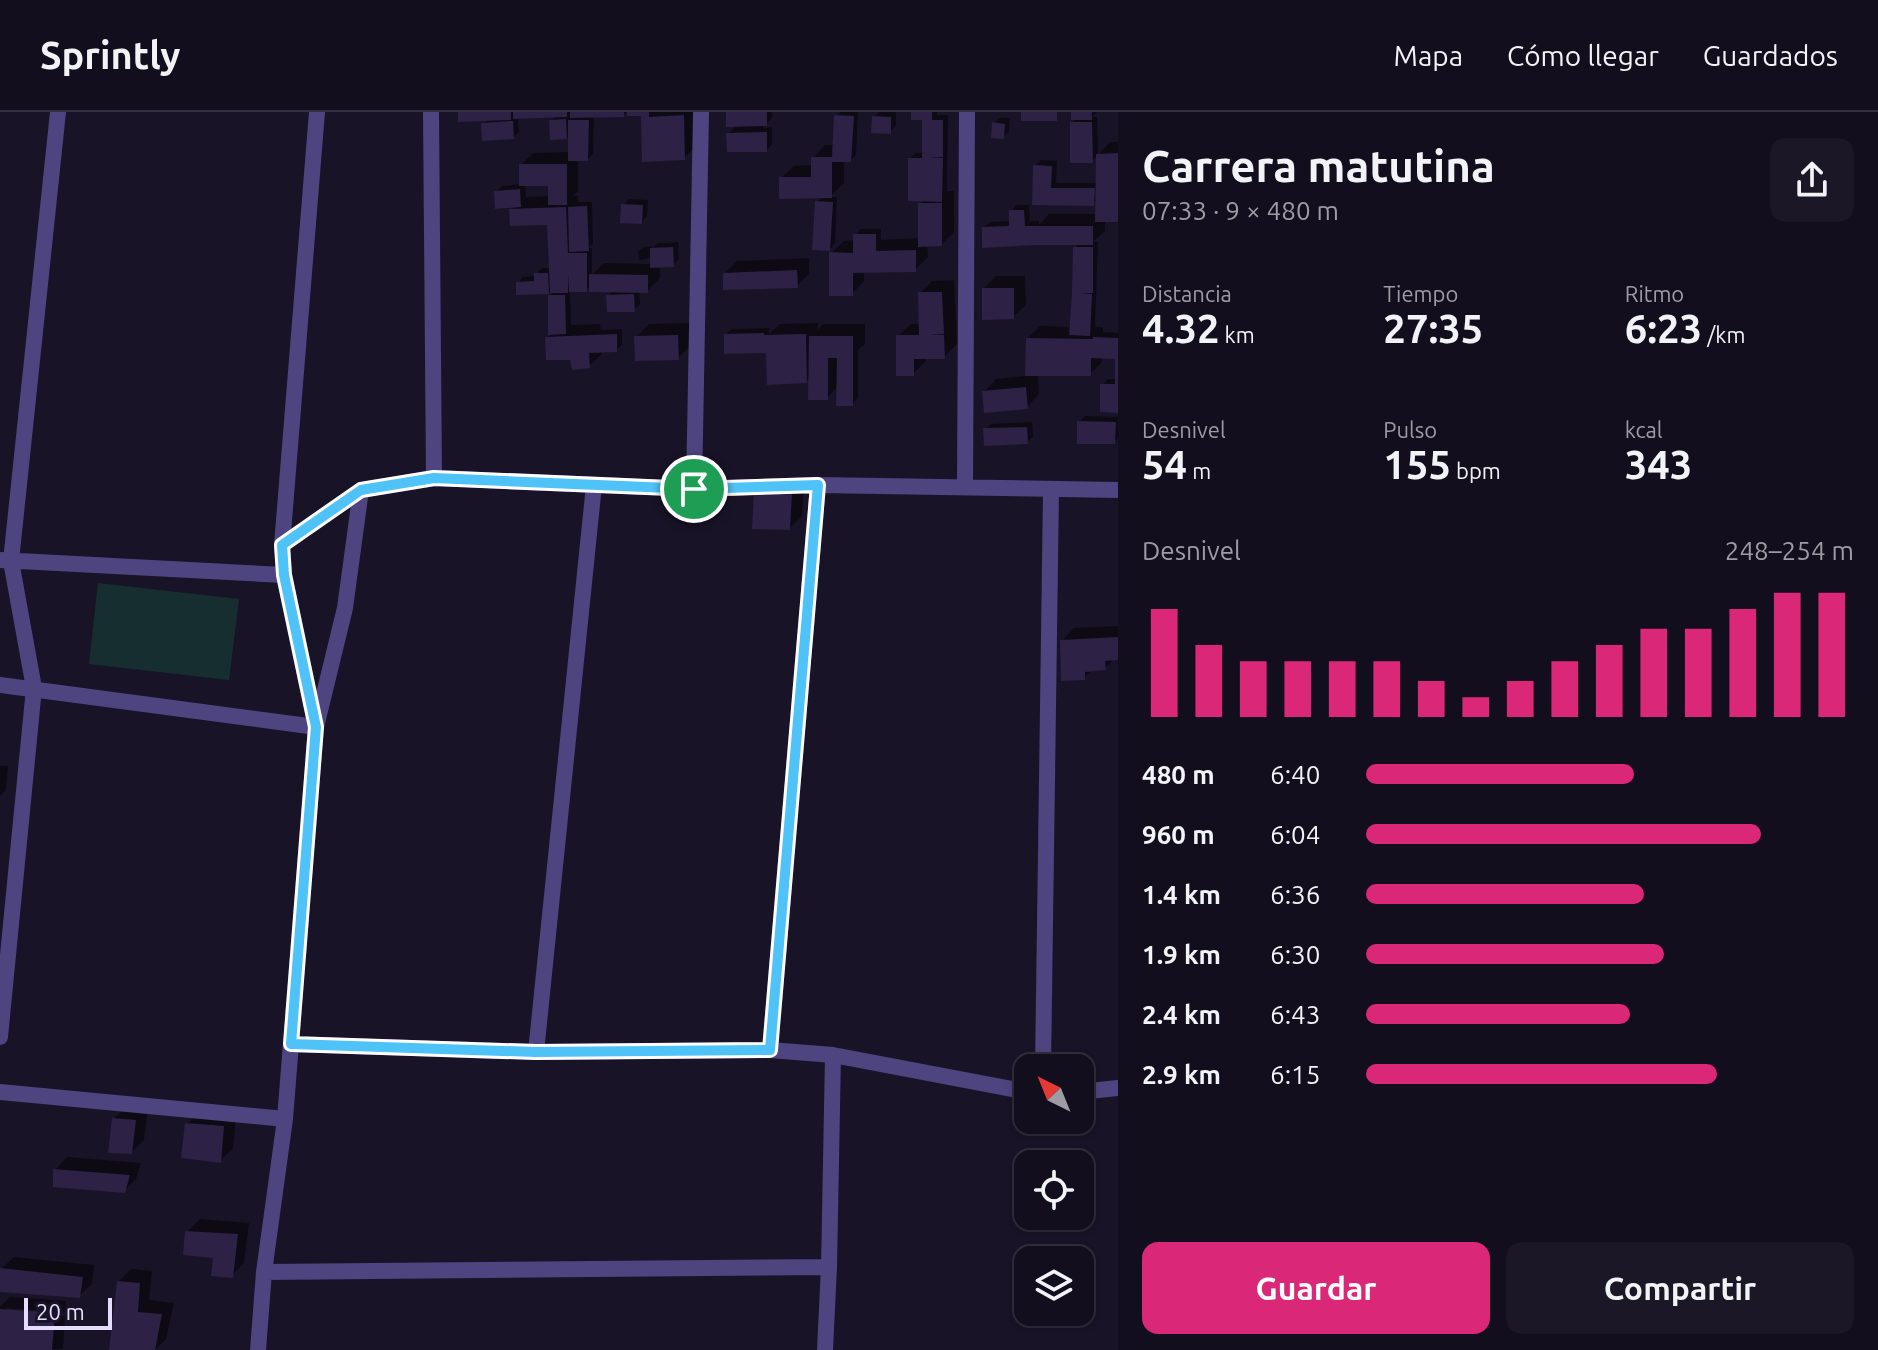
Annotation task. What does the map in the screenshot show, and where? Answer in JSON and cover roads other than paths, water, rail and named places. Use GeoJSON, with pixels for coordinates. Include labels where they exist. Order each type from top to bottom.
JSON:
{"type":"FeatureCollection","features":[{"type":"Feature","properties":{"kind":"street"},"geometry":{"type":"LineString","coordinates":[[0,1037],[34,688],[6,560],[40,296],[58,112]]}},
{"type":"Feature","properties":{"kind":"street"},"geometry":{"type":"LineString","coordinates":[[316,727],[284,575],[282,545],[317,112]]}},
{"type":"Feature","properties":{"kind":"street"},"geometry":{"type":"LineString","coordinates":[[431,112],[434,478]]}},
{"type":"Feature","properties":{"kind":"street"},"geometry":{"type":"LineString","coordinates":[[694,489],[701,112]]}},
{"type":"Feature","properties":{"kind":"street"},"geometry":{"type":"LineString","coordinates":[[965,487],[967,112]]}},
{"type":"Feature","properties":{"kind":"street"},"geometry":{"type":"LineString","coordinates":[[282,545],[361,490],[434,478],[694,489],[818,485],[1118,490]]}},
{"type":"Feature","properties":{"kind":"street"},"geometry":{"type":"LineString","coordinates":[[536,1052],[594,485]]}},
{"type":"Feature","properties":{"kind":"street"},"geometry":{"type":"LineString","coordinates":[[770,1050],[818,485]]}},
{"type":"Feature","properties":{"kind":"street"},"geometry":{"type":"LineString","coordinates":[[258,1350],[264,1272],[285,1119],[316,727],[345,608],[361,490]]}},
{"type":"Feature","properties":{"kind":"street"},"geometry":{"type":"LineString","coordinates":[[1043,1054],[1051,490]]}},
{"type":"Feature","properties":{"kind":"street"},"geometry":{"type":"LineString","coordinates":[[6,560],[284,575]]}},
{"type":"Feature","properties":{"kind":"street"},"geometry":{"type":"LineString","coordinates":[[0,685],[316,727]]}},
{"type":"Feature","properties":{"kind":"street"},"geometry":{"type":"LineString","coordinates":[[291,1044],[536,1052],[770,1050],[833,1055],[1014,1089]]}},
{"type":"Feature","properties":{"kind":"street"},"geometry":{"type":"LineString","coordinates":[[825,1350],[833,1055]]}},
{"type":"Feature","properties":{"kind":"street"},"geometry":{"type":"LineString","coordinates":[[1094,1091],[1118,1088]]}},
{"type":"Feature","properties":{"kind":"street"},"geometry":{"type":"LineString","coordinates":[[0,1092],[285,1119]]}},
{"type":"Feature","properties":{"kind":"street"},"geometry":{"type":"LineString","coordinates":[[264,1272],[829,1267]]}}]}
